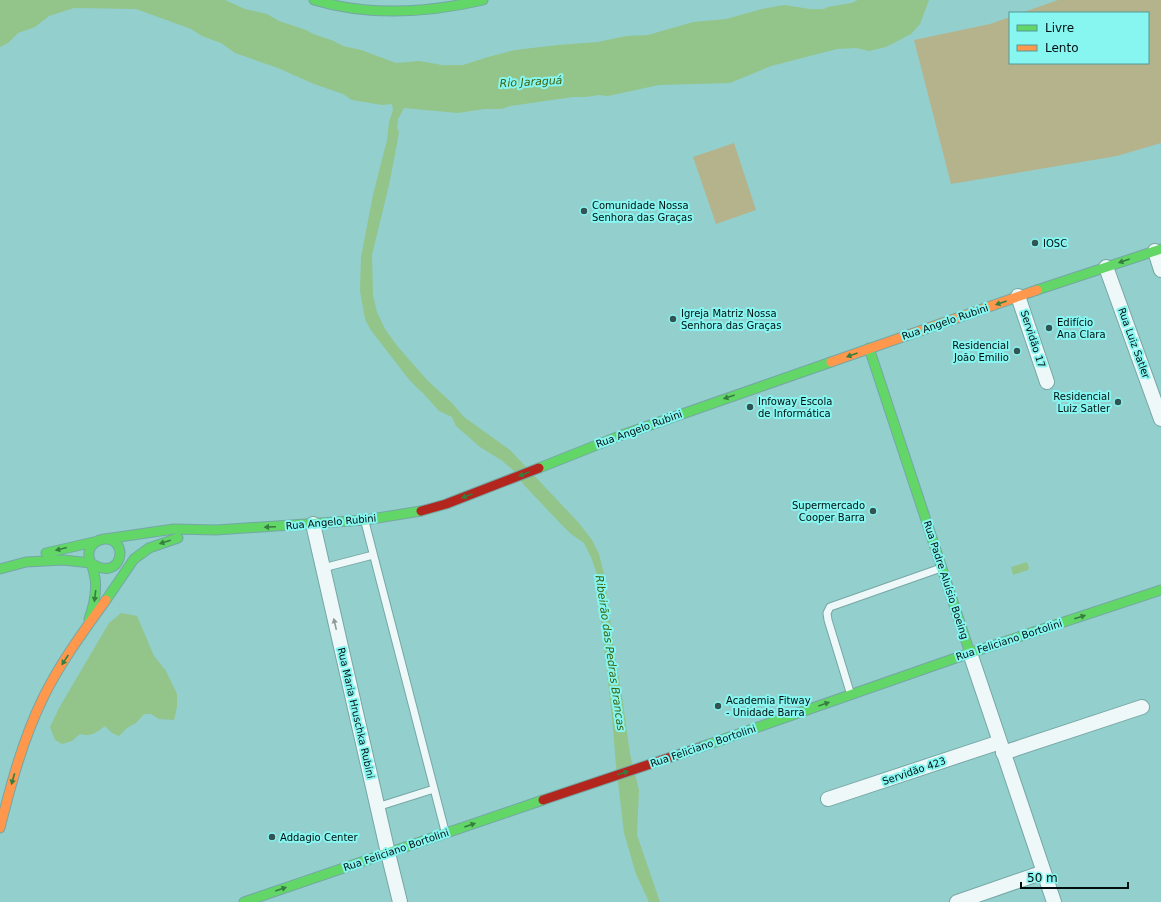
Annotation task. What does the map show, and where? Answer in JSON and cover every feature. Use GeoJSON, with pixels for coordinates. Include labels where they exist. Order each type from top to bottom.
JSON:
{"type":"FeatureCollection","features":[{"type":"Feature","properties":{"kind":"main road"},"geometry":{"type":"LineString","coordinates":[[318,1],[354,9],[416,12],[483,0]]}},
{"type":"Feature","properties":{"kind":"main road","name":"Rua Angelo Rubini"},"geometry":{"type":"LineString","coordinates":[[26,562],[37,556],[52,551],[101,540],[174,529],[202,531],[313,524],[365,520],[416,513],[446,504],[629,432],[1018,296],[1158,250]]}},
{"type":"Feature","properties":{"kind":"main road","name":"Rua Padre Aluísio Boeing"},"geometry":{"type":"LineString","coordinates":[[870,348],[970,653]]}},
{"type":"Feature","properties":{"kind":"main road"},"geometry":{"type":"LineString","coordinates":[[0,828],[14,776],[30,727],[51,683],[86,628],[134,559],[141,552],[158,544],[202,531]]}},
{"type":"Feature","properties":{"kind":"main road"},"geometry":{"type":"LineString","coordinates":[[0,569],[26,562],[63,560],[91,563],[99,568],[109,570],[113,568],[120,560],[121,551],[119,546],[112,540],[101,540],[94,543],[89,552],[91,563],[95,574],[96,589],[86,628]]}},
{"type":"Feature","properties":{"kind":"main road","name":"Rua Feliciano Bortolini"},"geometry":{"type":"LineString","coordinates":[[244,902],[642,767],[970,653],[1161,590]]}},
{"type":"Feature","properties":{"kind":"street"},"geometry":{"type":"LineString","coordinates":[[1158,250],[1161,270]]}},
{"type":"Feature","properties":{"kind":"street","name":"Rua Luiz Satler"},"geometry":{"type":"LineString","coordinates":[[1106,267],[1161,419]]}},
{"type":"Feature","properties":{"kind":"street","name":"Servidão 17"},"geometry":{"type":"LineString","coordinates":[[1018,296],[1047,382]]}},
{"type":"Feature","properties":{"kind":"street","name":"Rua Maria Hruschka Rubini"},"geometry":{"type":"LineString","coordinates":[[313,524],[400,902]]}},
{"type":"Feature","properties":{"kind":"street","name":"Rua Padre Aluísio Boeing"},"geometry":{"type":"LineString","coordinates":[[970,653],[1054,902]]}},
{"type":"Feature","properties":{"kind":"street","name":"Servidão 423"},"geometry":{"type":"LineString","coordinates":[[828,800],[1142,707]]}},
{"type":"Feature","properties":{"kind":"street"},"geometry":{"type":"LineString","coordinates":[[957,902],[1044,872]]}},
{"type":"Feature","properties":{"kind":"lane"},"geometry":{"type":"LineString","coordinates":[[365,520],[445,833]]}},
{"type":"Feature","properties":{"kind":"lane"},"geometry":{"type":"LineString","coordinates":[[323,568],[373,555]]}},
{"type":"Feature","properties":{"kind":"lane"},"geometry":{"type":"LineString","coordinates":[[850,695],[828,620],[827,613],[830,607],[942,568]]}},
{"type":"Feature","properties":{"kind":"lane"},"geometry":{"type":"LineString","coordinates":[[377,807],[434,789]]}},
{"type":"Feature","properties":{"kind":"shaded area"},"geometry":{"type":"Polygon","coordinates":[[[1058,0],[1161,0],[1161,143],[1117,156],[951,184],[914,40],[990,24],[1009,17],[1009,64],[1149,64],[1149,12],[1024,12],[1058,0]]]}},
{"type":"Feature","properties":{"kind":"shaded area"},"geometry":{"type":"Polygon","coordinates":[[[734,143],[756,210],[716,224],[693,157],[734,143]]]}},
{"type":"Feature","properties":{"kind":"water"},"geometry":{"type":"Polygon","coordinates":[[[0,0],[225,0],[245,9],[267,14],[279,21],[306,30],[343,46],[361,50],[396,63],[419,61],[442,65],[463,65],[515,50],[598,42],[626,36],[648,35],[693,22],[726,19],[762,9],[784,5],[810,9],[824,9],[858,0],[929,0],[920,24],[911,34],[886,47],[869,51],[856,48],[837,49],[771,66],[730,83],[659,85],[608,96],[599,95],[573,97],[510,106],[502,109],[484,109],[458,113],[404,108],[398,119],[397,128],[399,132],[396,149],[372,255],[373,295],[377,312],[385,329],[398,347],[428,381],[452,403],[464,417],[510,450],[578,522],[592,540],[599,554],[604,574],[630,754],[639,790],[637,835],[660,902],[649,902],[636,874],[624,833],[598,595],[599,580],[591,557],[584,543],[571,534],[558,521],[524,485],[513,470],[501,460],[480,447],[456,426],[452,417],[439,411],[407,377],[370,329],[365,319],[360,291],[361,257],[373,195],[387,140],[389,122],[393,110],[392,104],[382,105],[352,100],[343,94],[314,84],[278,68],[235,53],[221,43],[202,36],[191,29],[136,9],[74,8],[49,16],[35,27],[18,33],[8,43],[0,47],[0,0]]]}},
{"type":"Feature","properties":{"kind":"water"},"geometry":{"type":"Polygon","coordinates":[[[1027,562],[1029,568],[1028,570],[1013,575],[1011,567],[1027,562]]]}},
{"type":"Feature","properties":{"kind":"water"},"geometry":{"type":"Polygon","coordinates":[[[121,613],[137,616],[154,656],[166,671],[177,694],[177,707],[174,720],[159,719],[151,714],[144,714],[136,723],[127,728],[119,736],[112,733],[105,726],[93,734],[80,734],[72,741],[62,744],[55,740],[50,727],[59,708],[109,623],[121,613]]]}},
{"type":"Feature","properties":{"kind":"traffic: fast"},"geometry":{"type":"LineString","coordinates":[[314,0],[356,9],[377,11],[441,8],[483,0]]}},
{"type":"Feature","properties":{"kind":"traffic: fast"},"geometry":{"type":"LineString","coordinates":[[1037,290],[1161,249]]}},
{"type":"Feature","properties":{"kind":"traffic: fast"},"geometry":{"type":"LineString","coordinates":[[869,348],[970,653]]}},
{"type":"Feature","properties":{"kind":"traffic: fast"},"geometry":{"type":"LineString","coordinates":[[539,468],[622,435],[831,362]]}},
{"type":"Feature","properties":{"kind":"traffic: fast"},"geometry":{"type":"LineString","coordinates":[[105,539],[174,529],[216,530],[365,520],[421,511]]}},
{"type":"Feature","properties":{"kind":"traffic: fast"},"geometry":{"type":"LineString","coordinates":[[106,600],[134,559],[149,548],[178,538]]}},
{"type":"Feature","properties":{"kind":"traffic: fast"},"geometry":{"type":"LineString","coordinates":[[89,619],[94,602],[96,585],[89,558],[90,549],[94,543],[104,539],[112,540],[117,545],[120,551],[116,564],[110,568],[102,568],[91,563]]}},
{"type":"Feature","properties":{"kind":"traffic: fast"},"geometry":{"type":"LineString","coordinates":[[46,553],[98,541]]}},
{"type":"Feature","properties":{"kind":"traffic: fast"},"geometry":{"type":"LineString","coordinates":[[0,569],[26,562],[63,560],[91,563]]}},
{"type":"Feature","properties":{"kind":"traffic: fast"},"geometry":{"type":"LineString","coordinates":[[701,747],[970,653],[1161,590]]}},
{"type":"Feature","properties":{"kind":"traffic: fast"},"geometry":{"type":"LineString","coordinates":[[244,902],[543,800]]}},
{"type":"Feature","properties":{"kind":"traffic: slow"},"geometry":{"type":"LineString","coordinates":[[831,362],[1037,290]]}},
{"type":"Feature","properties":{"kind":"traffic: slow"},"geometry":{"type":"LineString","coordinates":[[0,828],[13,778],[29,729],[43,698],[64,660],[106,600]]}},
{"type":"Feature","properties":{"kind":"traffic: jam"},"geometry":{"type":"LineString","coordinates":[[421,511],[446,504],[539,468]]}},
{"type":"Feature","properties":{"kind":"traffic: jam"},"geometry":{"type":"LineString","coordinates":[[543,800],[701,747]]}},
{"type":"Feature","properties":{"kind":"place","name":"Comunidade Nossa Senhora das Graças"},"geometry":{"type":"Point","coordinates":[584,211]}},
{"type":"Feature","properties":{"kind":"place","name":"IOSC"},"geometry":{"type":"Point","coordinates":[1035,243]}},
{"type":"Feature","properties":{"kind":"place","name":"Igreja Matriz Nossa Senhora das Graças"},"geometry":{"type":"Point","coordinates":[673,319]}},
{"type":"Feature","properties":{"kind":"place","name":"Edifício Ana Clara"},"geometry":{"type":"Point","coordinates":[1049,328]}},
{"type":"Feature","properties":{"kind":"place","name":"Residencial João Emilio"},"geometry":{"type":"Point","coordinates":[1017,351]}},
{"type":"Feature","properties":{"kind":"place","name":"Residencial Luiz Satler"},"geometry":{"type":"Point","coordinates":[1118,402]}},
{"type":"Feature","properties":{"kind":"place","name":"Infoway Escola de Informática"},"geometry":{"type":"Point","coordinates":[750,407]}},
{"type":"Feature","properties":{"kind":"place","name":"Supermercado Cooper Barra"},"geometry":{"type":"Point","coordinates":[873,511]}},
{"type":"Feature","properties":{"kind":"place","name":"Academia Fitway - Unidade Barra"},"geometry":{"type":"Point","coordinates":[718,706]}},
{"type":"Feature","properties":{"kind":"place","name":"Addagio Center"},"geometry":{"type":"Point","coordinates":[272,837]}},
{"type":"Feature","properties":{"kind":"water label","name":"Rio Jaraguá"},"geometry":{"type":"Point","coordinates":[531,82]}},
{"type":"Feature","properties":{"kind":"water label","name":"Ribeirão das Pedras Brancas"},"geometry":{"type":"Point","coordinates":[610,653]}}]}
